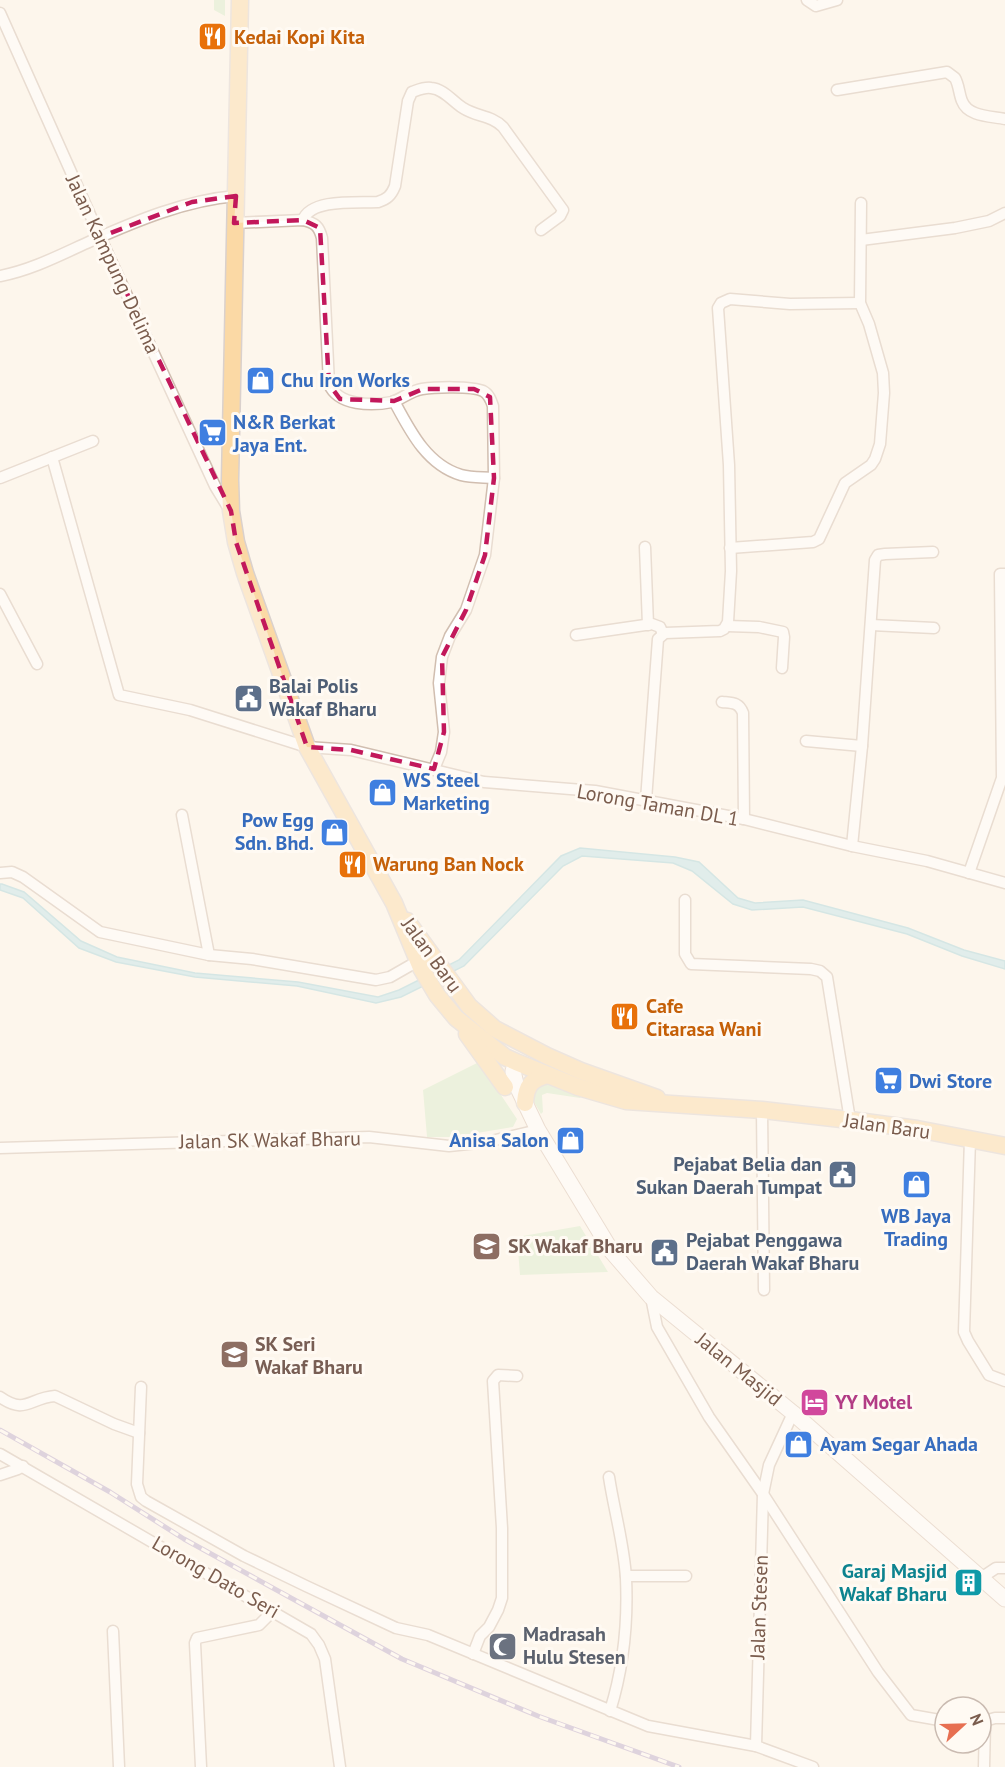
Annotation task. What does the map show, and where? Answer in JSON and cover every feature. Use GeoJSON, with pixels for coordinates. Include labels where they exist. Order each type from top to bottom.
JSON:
{"type":"FeatureCollection","features":[{"type":"Feature","properties":{"kind":"main road"},"geometry":{"type":"LineString","coordinates":[[240,0],[230,480],[231,512],[236,542],[308,747],[394,903]]}},
{"type":"Feature","properties":{"kind":"main road","name":"Jalan Baru"},"geometry":{"type":"LineString","coordinates":[[394,903],[418,961],[437,995],[456,1018],[511,1057],[548,1076],[626,1101],[762,1110],[850,1120],[926,1131],[1002,1146]]}},
{"type":"Feature","properties":{"kind":"main road","name":"Jalan Baru"},"geometry":{"type":"LineString","coordinates":[[394,903],[435,958],[451,984],[469,1006],[495,1029],[581,1071],[669,1103]]}},
{"type":"Feature","properties":{"kind":"main road"},"geometry":{"type":"LineString","coordinates":[[456,1018],[505,1087]]}},
{"type":"Feature","properties":{"kind":"main road"},"geometry":{"type":"LineString","coordinates":[[495,1029],[511,1057],[548,1056]]}},
{"type":"Feature","properties":{"kind":"main road"},"geometry":{"type":"LineString","coordinates":[[525,1103],[526,1091],[530,1082],[548,1076]]}},
{"type":"Feature","properties":{"kind":"street"},"geometry":{"type":"LineString","coordinates":[[807,0],[816,6],[837,0]]}},
{"type":"Feature","properties":{"kind":"street","name":"Jalan Kampung Delima"},"geometry":{"type":"LineString","coordinates":[[0,13],[215,486],[231,512]]}},
{"type":"Feature","properties":{"kind":"street"},"geometry":{"type":"LineString","coordinates":[[837,90],[947,72],[956,78],[961,100],[967,109],[974,113],[1005,119]]}},
{"type":"Feature","properties":{"kind":"street"},"geometry":{"type":"LineString","coordinates":[[303,220],[305,214],[317,206],[378,202],[386,200],[392,194],[408,101],[412,92],[423,88],[433,88],[446,94],[463,108],[496,120],[503,127],[562,207],[560,216],[541,230]]}},
{"type":"Feature","properties":{"kind":"street"},"geometry":{"type":"LineString","coordinates":[[0,276],[44,262],[100,237],[192,202],[236,196]]}},
{"type":"Feature","properties":{"kind":"street"},"geometry":{"type":"LineString","coordinates":[[730,548],[813,542],[819,539],[845,483],[871,465],[875,459],[880,444],[884,393],[882,373],[869,324],[860,303],[861,203]]}},
{"type":"Feature","properties":{"kind":"street"},"geometry":{"type":"LineString","coordinates":[[861,240],[955,228],[989,221],[1005,213]]}},
{"type":"Feature","properties":{"kind":"street"},"geometry":{"type":"LineString","coordinates":[[234,223],[303,220],[314,222],[320,228],[329,384],[332,392],[340,399],[371,404],[394,401],[409,392],[423,389],[474,389],[490,397],[493,406],[494,478],[485,555],[466,610],[450,636],[442,657],[439,683],[444,732],[441,752],[434,769]]}},
{"type":"Feature","properties":{"kind":"street"},"geometry":{"type":"LineString","coordinates":[[727,626],[731,571],[729,465],[718,308],[721,303],[730,299],[790,304],[860,303]]}},
{"type":"Feature","properties":{"kind":"street"},"geometry":{"type":"LineString","coordinates":[[394,401],[409,429],[425,451],[443,468],[463,475],[494,478]]}},
{"type":"Feature","properties":{"kind":"street"},"geometry":{"type":"LineString","coordinates":[[0,478],[93,441]]}},
{"type":"Feature","properties":{"kind":"street","name":"Lorong Taman DL 1"},"geometry":{"type":"LineString","coordinates":[[52,457],[119,695],[190,710],[308,747],[351,750],[484,782],[595,791],[744,819],[852,846],[927,861],[1005,883]]}},
{"type":"Feature","properties":{"kind":"street"},"geometry":{"type":"LineString","coordinates":[[645,547],[648,625]]}},
{"type":"Feature","properties":{"kind":"street"},"geometry":{"type":"LineString","coordinates":[[852,846],[862,746],[875,560],[878,555],[933,552]]}},
{"type":"Feature","properties":{"kind":"street"},"geometry":{"type":"LineString","coordinates":[[969,873],[1002,778],[1000,574],[1005,574]]}},
{"type":"Feature","properties":{"kind":"street"},"geometry":{"type":"LineString","coordinates":[[0,594],[37,664]]}},
{"type":"Feature","properties":{"kind":"street"},"geometry":{"type":"LineString","coordinates":[[576,635],[652,624],[660,627],[663,634]]}},
{"type":"Feature","properties":{"kind":"street"},"geometry":{"type":"LineString","coordinates":[[871,625],[934,628]]}},
{"type":"Feature","properties":{"kind":"street"},"geometry":{"type":"LineString","coordinates":[[646,800],[657,643],[663,634],[720,631],[727,626],[759,627],[783,632],[782,668]]}},
{"type":"Feature","properties":{"kind":"street"},"geometry":{"type":"LineString","coordinates":[[722,702],[739,705],[743,713],[744,819]]}},
{"type":"Feature","properties":{"kind":"street"},"geometry":{"type":"LineString","coordinates":[[806,741],[862,746]]}},
{"type":"Feature","properties":{"kind":"street"},"geometry":{"type":"LineString","coordinates":[[182,814],[209,955]]}},
{"type":"Feature","properties":{"kind":"street"},"geometry":{"type":"LineString","coordinates":[[0,873],[12,872],[23,877],[100,932],[209,955],[252,959],[376,980],[390,977],[418,961]]}},
{"type":"Feature","properties":{"kind":"street"},"geometry":{"type":"LineString","coordinates":[[685,900],[685,954],[691,964],[811,969],[820,971],[827,977],[850,1120]]}},
{"type":"Feature","properties":{"kind":"street"},"geometry":{"type":"LineString","coordinates":[[505,1087],[503,1066],[511,1057]]}},
{"type":"Feature","properties":{"kind":"street","name":"Jalan Masjid"},"geometry":{"type":"LineString","coordinates":[[511,1057],[516,1084],[538,1130],[612,1252],[651,1297],[792,1413],[1005,1599]]}},
{"type":"Feature","properties":{"kind":"street","name":"Jalan Masjid"},"geometry":{"type":"LineString","coordinates":[[505,1087],[518,1108],[538,1130]]}},
{"type":"Feature","properties":{"kind":"street"},"geometry":{"type":"LineString","coordinates":[[762,1110],[764,1290]]}},
{"type":"Feature","properties":{"kind":"street","name":"Jalan SK Wakaf Bharu"},"geometry":{"type":"LineString","coordinates":[[0,1148],[369,1137],[449,1146],[487,1142],[538,1130]]}},
{"type":"Feature","properties":{"kind":"street"},"geometry":{"type":"LineString","coordinates":[[970,1139],[964,1332],[989,1375],[1005,1381]]}},
{"type":"Feature","properties":{"kind":"street"},"geometry":{"type":"LineString","coordinates":[[651,1297],[655,1320],[710,1417],[763,1494],[878,1672],[911,1715],[933,1719]]}},
{"type":"Feature","properties":{"kind":"street"},"geometry":{"type":"LineString","coordinates":[[473,1654],[480,1636],[489,1627],[498,1611],[502,1598],[502,1528],[493,1381],[498,1375],[517,1376]]}},
{"type":"Feature","properties":{"kind":"street"},"geometry":{"type":"LineString","coordinates":[[141,1387],[137,1484],[138,1491],[146,1501],[244,1556],[396,1628],[428,1635],[648,1726],[756,1746],[813,1767]]}},
{"type":"Feature","properties":{"kind":"street"},"geometry":{"type":"LineString","coordinates":[[0,1397],[16,1406],[26,1405],[45,1396],[55,1396],[114,1424],[139,1433]]}},
{"type":"Feature","properties":{"kind":"street","name":"Jalan Stesen"},"geometry":{"type":"LineString","coordinates":[[756,1746],[763,1494],[769,1465],[792,1413]]}},
{"type":"Feature","properties":{"kind":"street","name":"Lorong Dato Seri"},"geometry":{"type":"LineString","coordinates":[[0,1454],[311,1634],[325,1659],[340,1767]]}},
{"type":"Feature","properties":{"kind":"street"},"geometry":{"type":"LineString","coordinates":[[0,1474],[18,1470],[23,1466]]}},
{"type":"Feature","properties":{"kind":"street"},"geometry":{"type":"LineString","coordinates":[[609,1477],[626,1576],[626,1626],[618,1686],[610,1711]]}},
{"type":"Feature","properties":{"kind":"street"},"geometry":{"type":"LineString","coordinates":[[981,1578],[996,1568],[1005,1568]]}},
{"type":"Feature","properties":{"kind":"street"},"geometry":{"type":"LineString","coordinates":[[626,1576],[686,1576]]}},
{"type":"Feature","properties":{"kind":"street"},"geometry":{"type":"LineString","coordinates":[[201,1767],[195,1643],[197,1638],[259,1625],[273,1611]]}},
{"type":"Feature","properties":{"kind":"street"},"geometry":{"type":"LineString","coordinates":[[114,1631],[119,1767]]}},
{"type":"Feature","properties":{"kind":"highlighted area"},"geometry":{"type":"Polygon","coordinates":[[[236,196],[234,223],[303,220],[320,228],[329,384],[340,399],[394,401],[423,389],[474,389],[490,397],[494,478],[485,555],[466,610],[442,657],[444,732],[434,769],[351,750],[307,747],[236,542],[231,511],[100,237],[192,202],[236,196]]]}},
{"type":"Feature","properties":{"kind":"green space"},"geometry":{"type":"Polygon","coordinates":[[[214,0],[225,0],[225,16],[214,10],[214,0]]]}},
{"type":"Feature","properties":{"kind":"green space"},"geometry":{"type":"Polygon","coordinates":[[[479,1062],[517,1119],[513,1127],[453,1137],[427,1137],[423,1090],[479,1062]]]}},
{"type":"Feature","properties":{"kind":"green space"},"geometry":{"type":"Polygon","coordinates":[[[548,1082],[584,1094],[580,1098],[547,1093],[542,1095],[543,1112],[541,1114],[534,1102],[535,1087],[548,1082]]]}},
{"type":"Feature","properties":{"kind":"green space"},"geometry":{"type":"Polygon","coordinates":[[[580,1226],[608,1272],[520,1275],[517,1237],[580,1226]]]}},
{"type":"Feature","properties":{"kind":"water"},"geometry":{"type":"Polygon","coordinates":[[[580,848],[675,857],[699,862],[738,898],[755,903],[803,900],[908,928],[964,950],[1005,961],[1005,969],[962,956],[907,934],[803,907],[752,910],[733,904],[692,871],[673,863],[582,856],[563,866],[464,966],[401,997],[376,1003],[297,986],[195,977],[116,962],[79,948],[23,898],[0,890],[0,884],[2,884],[24,892],[81,941],[117,957],[195,973],[298,982],[378,997],[399,990],[459,960],[561,856],[580,848]]]}},
{"type":"Feature","properties":{"kind":"railway"},"geometry":{"type":"LineString","coordinates":[[0,1430],[110,1492],[184,1539],[402,1659],[538,1716],[679,1767]]}},
{"type":"Feature","properties":{"kind":"place","name":"Kedai Kopi Kita"},"geometry":{"type":"Point","coordinates":[213,37]}},
{"type":"Feature","properties":{"kind":"place","name":"Chu Iron Works"},"geometry":{"type":"Point","coordinates":[260,380]}},
{"type":"Feature","properties":{"kind":"place","name":"N&R Berkat Jaya Ent."},"geometry":{"type":"Point","coordinates":[212,433]}},
{"type":"Feature","properties":{"kind":"place","name":"Balai Polis Wakaf Bharu"},"geometry":{"type":"Point","coordinates":[248,698]}},
{"type":"Feature","properties":{"kind":"place","name":"WS Steel Marketing"},"geometry":{"type":"Point","coordinates":[382,792]}},
{"type":"Feature","properties":{"kind":"place","name":"Pow Egg Sdn. Bhd."},"geometry":{"type":"Point","coordinates":[335,832]}},
{"type":"Feature","properties":{"kind":"place","name":"Warung Ban Nock"},"geometry":{"type":"Point","coordinates":[352,864]}},
{"type":"Feature","properties":{"kind":"place","name":"Cafe Citarasa Wani"},"geometry":{"type":"Point","coordinates":[625,1017]}},
{"type":"Feature","properties":{"kind":"place","name":"Dwi Store"},"geometry":{"type":"Point","coordinates":[888,1081]}},
{"type":"Feature","properties":{"kind":"place","name":"Anisa Salon"},"geometry":{"type":"Point","coordinates":[570,1140]}},
{"type":"Feature","properties":{"kind":"place","name":"Pejabat Belia dan Sukan Daerah Tumpat"},"geometry":{"type":"Point","coordinates":[843,1175]}},
{"type":"Feature","properties":{"kind":"place","name":"WB Jaya Trading"},"geometry":{"type":"Point","coordinates":[916,1185]}},
{"type":"Feature","properties":{"kind":"place","name":"SK Wakaf Bharu"},"geometry":{"type":"Point","coordinates":[487,1246]}},
{"type":"Feature","properties":{"kind":"place","name":"Pejabat Penggawa Daerah Wakaf Bharu"},"geometry":{"type":"Point","coordinates":[665,1252]}},
{"type":"Feature","properties":{"kind":"place","name":"SK Seri Wakaf Bharu"},"geometry":{"type":"Point","coordinates":[234,1355]}},
{"type":"Feature","properties":{"kind":"place","name":"YY Motel"},"geometry":{"type":"Point","coordinates":[814,1402]}},
{"type":"Feature","properties":{"kind":"place","name":"Ayam Segar Ahada"},"geometry":{"type":"Point","coordinates":[799,1444]}},
{"type":"Feature","properties":{"kind":"place","name":"Garaj Masjid Wakaf Bharu"},"geometry":{"type":"Point","coordinates":[968,1583]}},
{"type":"Feature","properties":{"kind":"place","name":"Madrasah Hulu Stesen"},"geometry":{"type":"Point","coordinates":[502,1646]}}]}
